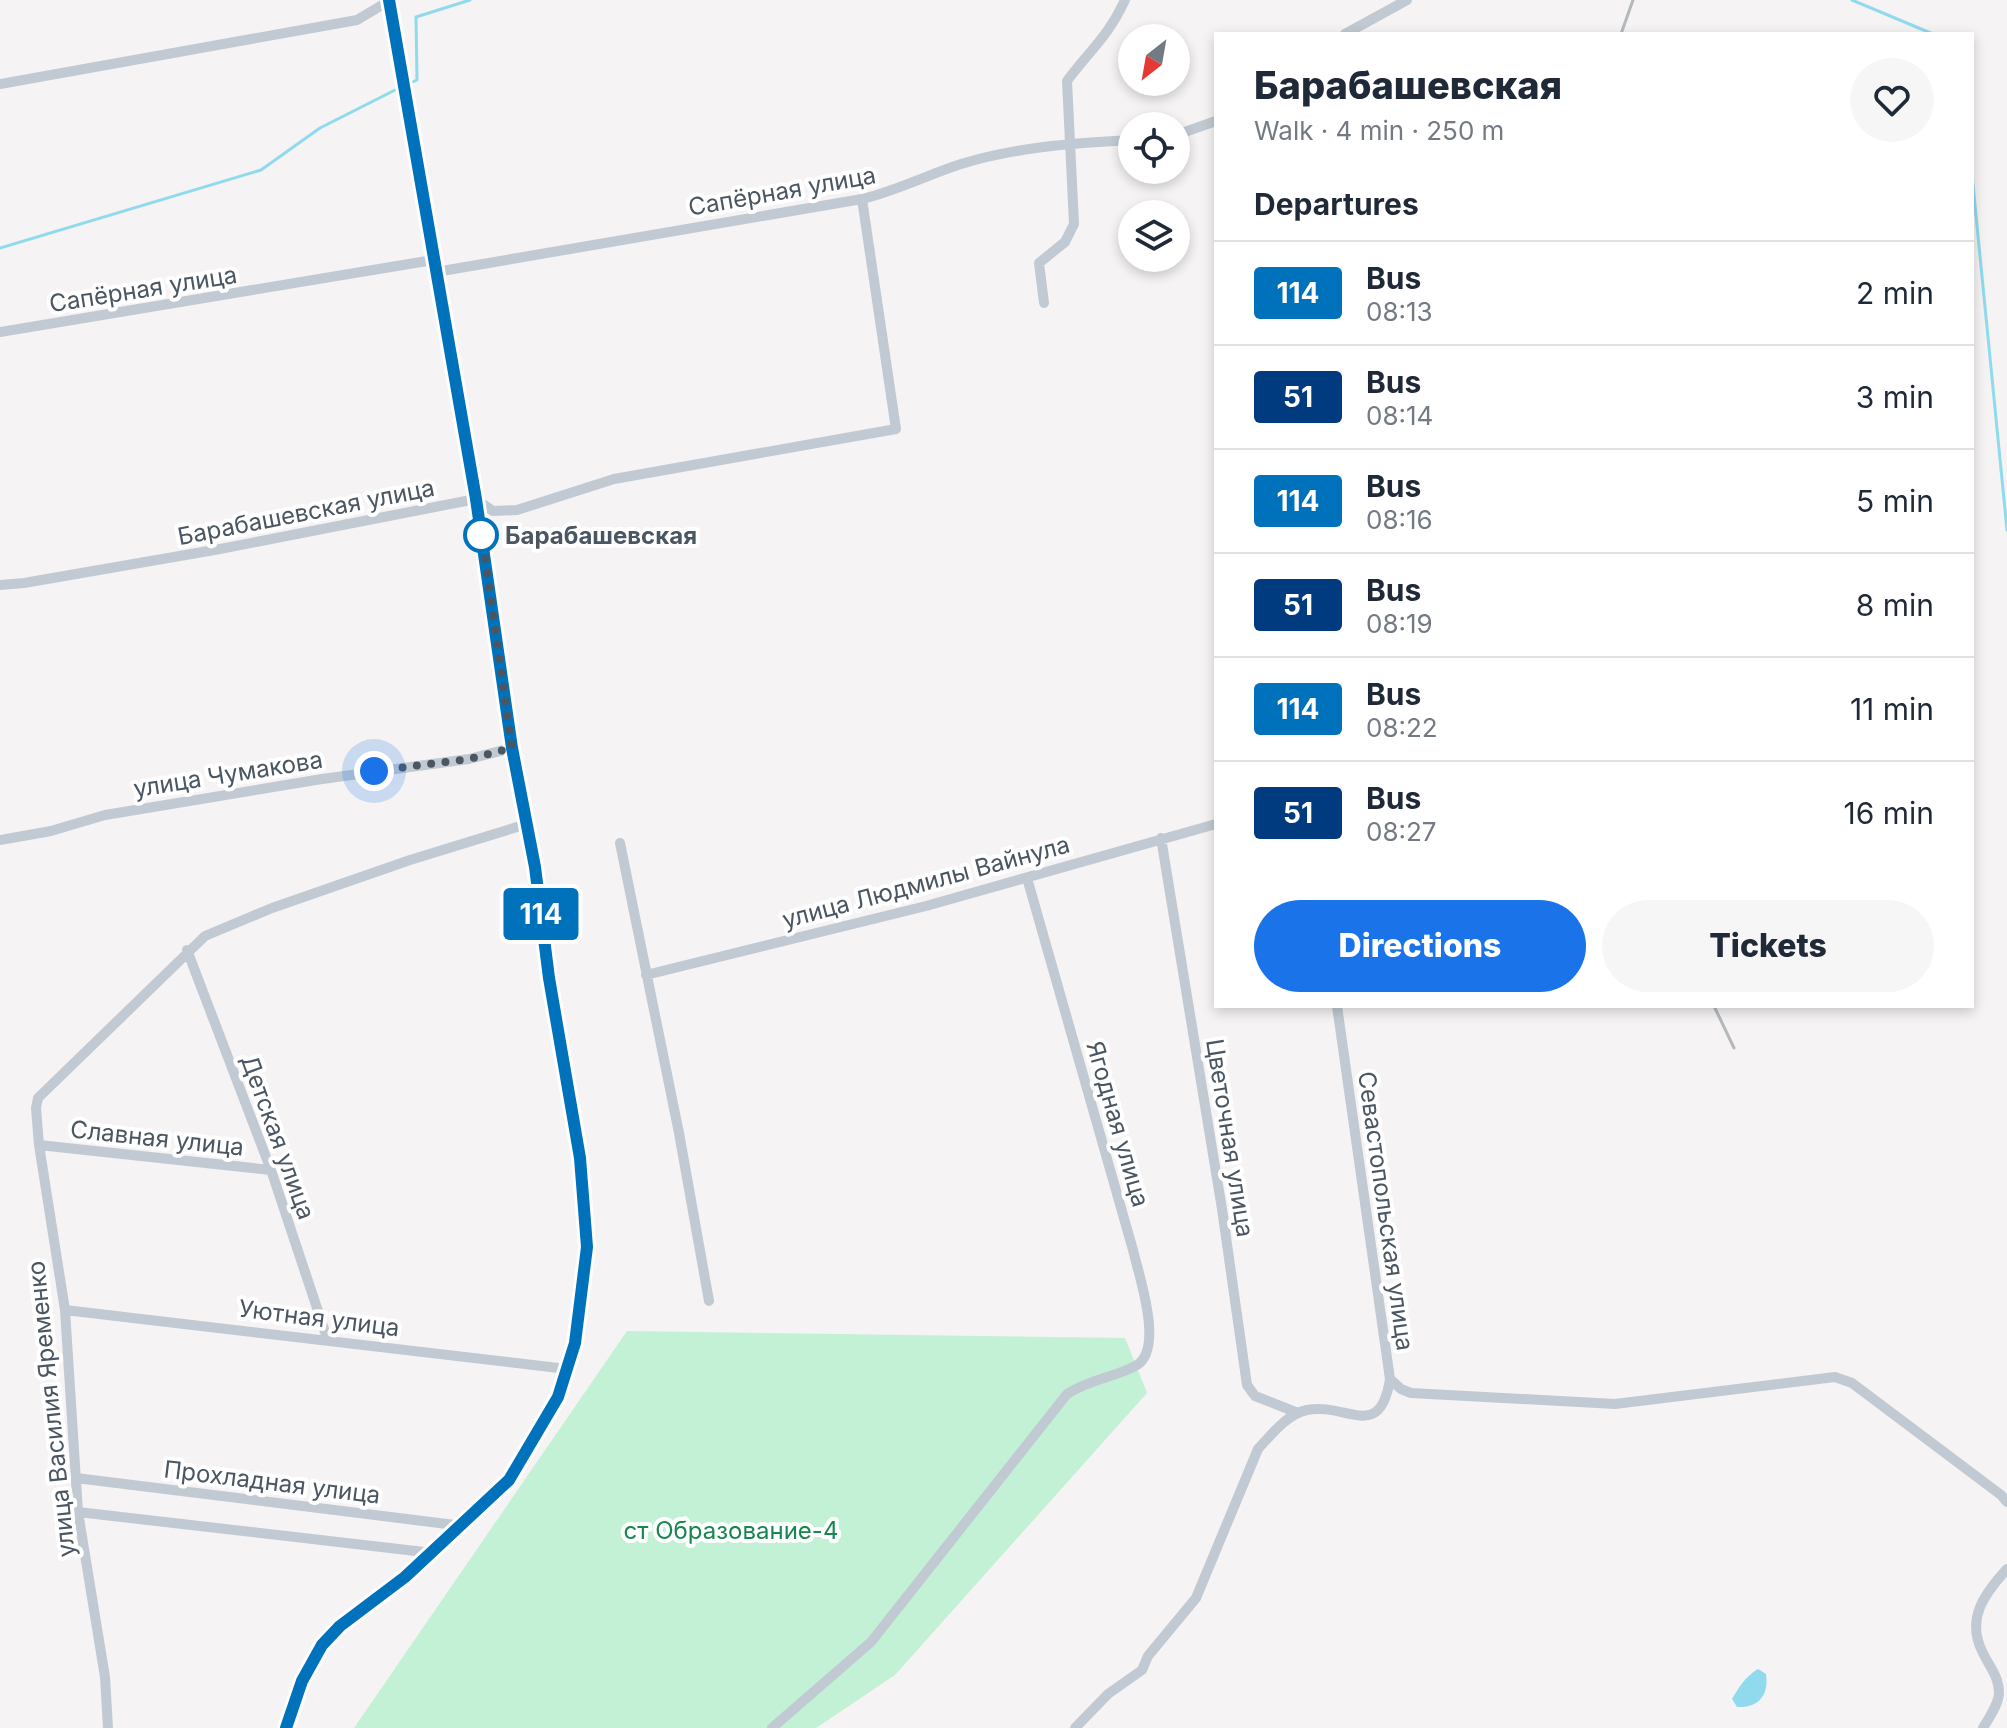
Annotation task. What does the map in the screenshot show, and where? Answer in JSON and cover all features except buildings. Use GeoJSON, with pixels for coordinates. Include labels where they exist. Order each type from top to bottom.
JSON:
{"type":"FeatureCollection","features":[{"type":"Feature","properties":{"kind":"main road"},"geometry":{"type":"LineString","coordinates":[[286,1728],[302,1681],[322,1645],[340,1626],[433,1553],[509,1480],[558,1397],[582,1303],[587,1247],[584,1198],[527,824],[512,748],[476,499],[389,0]]}},
{"type":"Feature","properties":{"kind":"street"},"geometry":{"type":"LineString","coordinates":[[0,84],[357,20],[389,0]]}},
{"type":"Feature","properties":{"kind":"street"},"geometry":{"type":"LineString","coordinates":[[1044,303],[1039,263],[1065,242],[1074,224],[1067,81],[1097,49],[1125,0]]}},
{"type":"Feature","properties":{"kind":"street"},"geometry":{"type":"LineString","coordinates":[[1349,32],[1407,0]]}},
{"type":"Feature","properties":{"kind":"street"},"geometry":{"type":"LineString","coordinates":[[1190,130],[1214,122]]}},
{"type":"Feature","properties":{"kind":"street","name":"Сапёрная улица"},"geometry":{"type":"LineString","coordinates":[[0,332],[862,199],[890,192],[961,164],[1021,149],[1118,141]]}},
{"type":"Feature","properties":{"kind":"street","name":"Барабашевская улица"},"geometry":{"type":"LineString","coordinates":[[0,585],[206,552],[476,499],[493,511],[517,510],[614,479],[896,429],[862,199]]}},
{"type":"Feature","properties":{"kind":"street","name":"улица Чумакова"},"geometry":{"type":"LineString","coordinates":[[0,840],[51,831],[105,815],[353,774],[469,759],[512,748]]}},
{"type":"Feature","properties":{"kind":"street"},"geometry":{"type":"LineString","coordinates":[[187,950],[220,929],[272,908],[410,860],[527,824]]}},
{"type":"Feature","properties":{"kind":"street","name":"улица Людмилы Вайнула"},"geometry":{"type":"LineString","coordinates":[[646,975],[926,906],[1214,825]]}},
{"type":"Feature","properties":{"kind":"street","name":"Цветочная улица"},"geometry":{"type":"LineString","coordinates":[[1161,838],[1222,1209],[1247,1385],[1255,1396],[1298,1413]]}},
{"type":"Feature","properties":{"kind":"street"},"geometry":{"type":"LineString","coordinates":[[620,843],[679,1133],[709,1301]]}},
{"type":"Feature","properties":{"kind":"street","name":"Ягодная улица"},"geometry":{"type":"LineString","coordinates":[[772,1728],[871,1642],[1067,1394],[1092,1380],[1124,1371],[1143,1360],[1150,1347],[1145,1302],[1027,878]]}},
{"type":"Feature","properties":{"kind":"street","name":"улица Василия Яременко"},"geometry":{"type":"LineString","coordinates":[[108,1728],[105,1677],[78,1512],[65,1310],[36,1108],[44,1089],[187,950]]}},
{"type":"Feature","properties":{"kind":"street","name":"Детская улица"},"geometry":{"type":"LineString","coordinates":[[187,950],[271,1170],[327,1338]]}},
{"type":"Feature","properties":{"kind":"street","name":"Севастопольская улица"},"geometry":{"type":"LineString","coordinates":[[1337,1008],[1390,1379],[1401,1389],[1411,1393],[1545,1398],[1590,1404],[1835,1377],[1852,1383],[2007,1502]]}},
{"type":"Feature","properties":{"kind":"street","name":"Славная улица"},"geometry":{"type":"LineString","coordinates":[[39,1145],[271,1170]]}},
{"type":"Feature","properties":{"kind":"street","name":"Уютная улица"},"geometry":{"type":"LineString","coordinates":[[65,1310],[327,1338],[567,1369]]}},
{"type":"Feature","properties":{"kind":"street"},"geometry":{"type":"LineString","coordinates":[[1075,1728],[1108,1694],[1142,1670],[1148,1656],[1189,1609],[1207,1575],[1254,1456],[1275,1430],[1298,1413],[1319,1410],[1356,1416],[1374,1414],[1385,1403],[1390,1379]]}},
{"type":"Feature","properties":{"kind":"street","name":"Прохладная улица"},"geometry":{"type":"LineString","coordinates":[[76,1478],[463,1526]]}},
{"type":"Feature","properties":{"kind":"street"},"geometry":{"type":"LineString","coordinates":[[78,1512],[433,1553]]}},
{"type":"Feature","properties":{"kind":"street"},"geometry":{"type":"LineString","coordinates":[[1983,1728],[1999,1698],[1995,1671],[1977,1637],[1981,1600],[2007,1569]]}},
{"type":"Feature","properties":{"kind":"green space","name":"ст Образование-4"},"geometry":{"type":"Polygon","coordinates":[[[627,1331],[1125,1338],[1147,1393],[895,1675],[816,1728],[354,1728],[627,1331]]]}},
{"type":"Feature","properties":{"kind":"water"},"geometry":{"type":"Polygon","coordinates":[[[1758,1669],[1766,1674],[1764,1694],[1757,1703],[1737,1707],[1732,1699],[1746,1679],[1758,1669]]]}},
{"type":"Feature","properties":{"kind":"waterway"},"geometry":{"type":"LineString","coordinates":[[408,84],[417,80],[416,17],[470,0]]}},
{"type":"Feature","properties":{"kind":"waterway"},"geometry":{"type":"LineString","coordinates":[[1852,0],[1928,32]]}},
{"type":"Feature","properties":{"kind":"waterway"},"geometry":{"type":"LineString","coordinates":[[0,248],[261,170],[320,128],[401,87]]}},
{"type":"Feature","properties":{"kind":"waterway"},"geometry":{"type":"LineString","coordinates":[[1974,195],[2007,530]]}},
{"type":"Feature","properties":{"kind":"railway"},"geometry":{"type":"LineString","coordinates":[[1622,32],[1633,0]]}},
{"type":"Feature","properties":{"kind":"railway"},"geometry":{"type":"LineString","coordinates":[[1715,1008],[1734,1048]]}},
{"type":"Feature","properties":{"kind":"bus line","name":"114"},"geometry":{"type":"LineString","coordinates":[[286,1728],[302,1681],[322,1645],[340,1626],[405,1577],[492,1499],[509,1480],[532,1444],[558,1397],[575,1343],[587,1247],[580,1158],[549,978],[535,867],[512,748],[476,499],[389,0]]}},
{"type":"Feature","properties":{"kind":"place","name":"Барабашевская"},"geometry":{"type":"Point","coordinates":[481,535]}},
{"type":"Feature","properties":{"kind":"route"},"geometry":{"type":"LineString","coordinates":[[374,771],[469,759],[512,748],[481,530],[481,535]]}}]}
